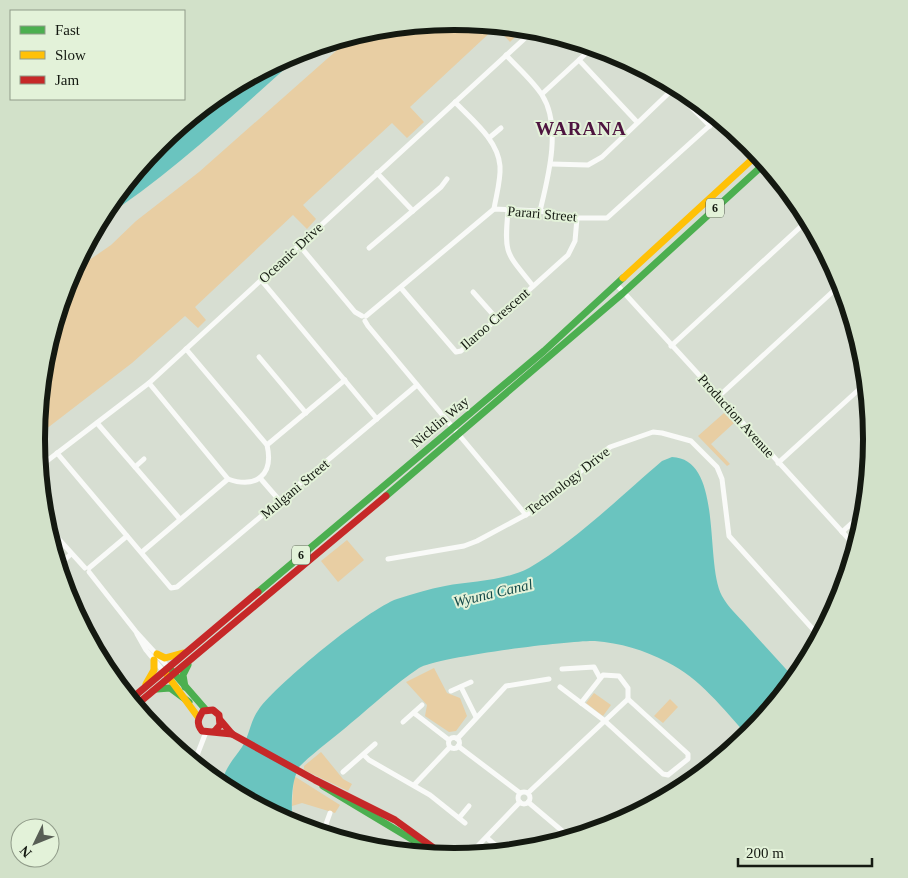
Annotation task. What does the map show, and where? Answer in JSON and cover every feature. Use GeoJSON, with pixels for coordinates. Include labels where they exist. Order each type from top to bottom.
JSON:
{"type":"FeatureCollection","features":[{"type":"Feature","properties":{"kind":"main road","name":"Nicklin Way"},"geometry":{"type":"LineString","coordinates":[[140,702],[154,690],[186,652],[544,351],[752,159]]}},
{"type":"Feature","properties":{"kind":"main road","name":"Nicklin Way"},"geometry":{"type":"LineString","coordinates":[[136,695],[144,688],[192,659],[458,435],[623,292],[760,167]]}},
{"type":"Feature","properties":{"kind":"main road"},"geometry":{"type":"LineString","coordinates":[[144,688],[154,670],[156,657],[166,658],[186,652]]}},
{"type":"Feature","properties":{"kind":"main road"},"geometry":{"type":"LineString","coordinates":[[185,687],[183,674],[192,659]]}},
{"type":"Feature","properties":{"kind":"main road"},"geometry":{"type":"LineString","coordinates":[[169,673],[206,710],[216,712],[232,734],[315,780],[395,820],[433,847]]}},
{"type":"Feature","properties":{"kind":"main road"},"geometry":{"type":"LineString","coordinates":[[169,673],[198,717],[198,726],[210,732],[232,734]]}},
{"type":"Feature","properties":{"kind":"main road"},"geometry":{"type":"LineString","coordinates":[[154,690],[170,688],[189,702]]}},
{"type":"Feature","properties":{"kind":"main road"},"geometry":{"type":"LineString","coordinates":[[198,717],[206,710]]}},
{"type":"Feature","properties":{"kind":"main road"},"geometry":{"type":"LineString","coordinates":[[210,732],[221,721]]}},
{"type":"Feature","properties":{"kind":"main road"},"geometry":{"type":"LineString","coordinates":[[315,780],[337,796],[421,847]]}},
{"type":"Feature","properties":{"kind":"street","name":"Oceanic Drive"},"geometry":{"type":"LineString","coordinates":[[46,461],[148,383],[526,37]]}},
{"type":"Feature","properties":{"kind":"street"},"geometry":{"type":"LineString","coordinates":[[542,94],[587,53]]}},
{"type":"Feature","properties":{"kind":"street"},"geometry":{"type":"LineString","coordinates":[[506,55],[542,94],[551,116],[551,164],[540,212]]}},
{"type":"Feature","properties":{"kind":"street"},"geometry":{"type":"LineString","coordinates":[[579,60],[637,122]]}},
{"type":"Feature","properties":{"kind":"street"},"geometry":{"type":"LineString","coordinates":[[551,164],[588,165],[602,157],[670,92]]}},
{"type":"Feature","properties":{"kind":"street"},"geometry":{"type":"LineString","coordinates":[[455,102],[489,138],[500,165],[494,209]]}},
{"type":"Feature","properties":{"kind":"street"},"geometry":{"type":"LineString","coordinates":[[686,103],[710,126]]}},
{"type":"Feature","properties":{"kind":"street","name":"Parari Street"},"geometry":{"type":"LineString","coordinates":[[364,318],[494,209],[540,212],[577,218],[607,218],[713,123]]}},
{"type":"Feature","properties":{"kind":"street"},"geometry":{"type":"LineString","coordinates":[[489,138],[501,128]]}},
{"type":"Feature","properties":{"kind":"street"},"geometry":{"type":"LineString","coordinates":[[378,173],[413,212]]}},
{"type":"Feature","properties":{"kind":"street"},"geometry":{"type":"LineString","coordinates":[[369,248],[441,187],[447,178]]}},
{"type":"Feature","properties":{"kind":"street"},"geometry":{"type":"LineString","coordinates":[[508,211],[505,243],[507,251],[533,286]]}},
{"type":"Feature","properties":{"kind":"street","name":"Ilaroo Crescent"},"geometry":{"type":"LineString","coordinates":[[401,288],[456,352],[461,351],[568,255],[575,241],[577,218]]}},
{"type":"Feature","properties":{"kind":"street"},"geometry":{"type":"LineString","coordinates":[[671,346],[802,225]]}},
{"type":"Feature","properties":{"kind":"street"},"geometry":{"type":"LineString","coordinates":[[299,245],[355,312],[364,318],[368,326],[526,515]]}},
{"type":"Feature","properties":{"kind":"street"},"geometry":{"type":"LineString","coordinates":[[261,280],[377,419]]}},
{"type":"Feature","properties":{"kind":"street","name":"Production Avenue"},"geometry":{"type":"LineString","coordinates":[[617,285],[850,541]]}},
{"type":"Feature","properties":{"kind":"street"},"geometry":{"type":"LineString","coordinates":[[718,397],[835,290]]}},
{"type":"Feature","properties":{"kind":"street"},"geometry":{"type":"LineString","coordinates":[[474,292],[497,319]]}},
{"type":"Feature","properties":{"kind":"street"},"geometry":{"type":"LineString","coordinates":[[148,383],[228,479],[238,482],[253,482],[260,478],[268,466],[270,456],[267,445],[186,349]]}},
{"type":"Feature","properties":{"kind":"street"},"geometry":{"type":"LineString","coordinates":[[259,357],[306,413]]}},
{"type":"Feature","properties":{"kind":"street"},"geometry":{"type":"LineString","coordinates":[[267,445],[345,380]]}},
{"type":"Feature","properties":{"kind":"street","name":"Mulgani Street"},"geometry":{"type":"LineString","coordinates":[[142,552],[170,588],[177,587],[417,385]]}},
{"type":"Feature","properties":{"kind":"street"},"geometry":{"type":"LineString","coordinates":[[778,463],[860,388]]}},
{"type":"Feature","properties":{"kind":"street"},"geometry":{"type":"LineString","coordinates":[[98,423],[179,518]]}},
{"type":"Feature","properties":{"kind":"street","name":"Technology Drive"},"geometry":{"type":"LineString","coordinates":[[388,559],[464,546],[526,515],[619,443],[653,432],[680,437],[699,448],[717,467],[722,479],[727,528],[734,542],[815,631]]}},
{"type":"Feature","properties":{"kind":"street"},"geometry":{"type":"LineString","coordinates":[[56,453],[142,552],[179,518],[228,479]]}},
{"type":"Feature","properties":{"kind":"street"},"geometry":{"type":"LineString","coordinates":[[135,467],[144,459]]}},
{"type":"Feature","properties":{"kind":"street"},"geometry":{"type":"LineString","coordinates":[[260,478],[280,501]]}},
{"type":"Feature","properties":{"kind":"street"},"geometry":{"type":"LineString","coordinates":[[842,532],[855,520]]}},
{"type":"Feature","properties":{"kind":"street"},"geometry":{"type":"LineString","coordinates":[[87,569],[127,536]]}},
{"type":"Feature","properties":{"kind":"street"},"geometry":{"type":"LineString","coordinates":[[57,538],[87,569],[169,673]]}},
{"type":"Feature","properties":{"kind":"street"},"geometry":{"type":"LineString","coordinates":[[64,560],[71,554]]}},
{"type":"Feature","properties":{"kind":"street"},"geometry":{"type":"LineString","coordinates":[[562,669],[594,668],[600,678]]}},
{"type":"Feature","properties":{"kind":"street"},"geometry":{"type":"LineString","coordinates":[[457,739],[458,746],[520,793],[528,793],[628,699],[628,688],[620,676],[603,675],[580,703]]}},
{"type":"Feature","properties":{"kind":"street"},"geometry":{"type":"LineString","coordinates":[[414,714],[449,740],[457,739],[506,686],[549,679]]}},
{"type":"Feature","properties":{"kind":"street"},"geometry":{"type":"LineString","coordinates":[[451,691],[471,682]]}},
{"type":"Feature","properties":{"kind":"street"},"geometry":{"type":"LineString","coordinates":[[461,687],[476,717]]}},
{"type":"Feature","properties":{"kind":"street"},"geometry":{"type":"LineString","coordinates":[[560,687],[605,721],[663,774],[668,775],[688,760],[688,754],[628,699]]}},
{"type":"Feature","properties":{"kind":"street"},"geometry":{"type":"LineString","coordinates":[[402,722],[422,706]]}},
{"type":"Feature","properties":{"kind":"street"},"geometry":{"type":"LineString","coordinates":[[197,757],[210,732]]}},
{"type":"Feature","properties":{"kind":"street"},"geometry":{"type":"LineString","coordinates":[[449,740],[450,747]]}},
{"type":"Feature","properties":{"kind":"street"},"geometry":{"type":"LineString","coordinates":[[343,772],[375,744]]}},
{"type":"Feature","properties":{"kind":"street"},"geometry":{"type":"LineString","coordinates":[[414,785],[450,747],[458,746]]}},
{"type":"Feature","properties":{"kind":"street"},"geometry":{"type":"LineString","coordinates":[[364,754],[369,760],[414,785],[465,823]]}},
{"type":"Feature","properties":{"kind":"street"},"geometry":{"type":"LineString","coordinates":[[520,793],[518,799],[520,802]]}},
{"type":"Feature","properties":{"kind":"street"},"geometry":{"type":"LineString","coordinates":[[528,793],[530,799],[528,802]]}},
{"type":"Feature","properties":{"kind":"street"},"geometry":{"type":"LineString","coordinates":[[477,847],[520,802],[528,802],[564,833]]}},
{"type":"Feature","properties":{"kind":"street"},"geometry":{"type":"LineString","coordinates":[[459,818],[469,806]]}},
{"type":"Feature","properties":{"kind":"street"},"geometry":{"type":"LineString","coordinates":[[326,827],[330,813]]}},
{"type":"Feature","properties":{"kind":"street"},"geometry":{"type":"LineString","coordinates":[[487,838],[496,846]]}},
{"type":"Feature","properties":{"kind":"shaded area"},"geometry":{"type":"Polygon","coordinates":[[[454,30],[491,32],[410,107],[424,122],[407,138],[392,123],[303,205],[316,219],[307,229],[293,215],[195,307],[206,320],[198,328],[185,316],[132,363],[45,430],[48,386],[59,333],[76,282],[85,263],[111,245],[136,221],[199,172],[341,46],[401,33],[454,30]]]}},
{"type":"Feature","properties":{"kind":"shaded area"},"geometry":{"type":"Polygon","coordinates":[[[501,33],[517,35],[510,42],[501,33]]]}},
{"type":"Feature","properties":{"kind":"shaded area"},"geometry":{"type":"Polygon","coordinates":[[[724,413],[734,423],[711,444],[730,464],[727,466],[698,436],[724,413]]]}},
{"type":"Feature","properties":{"kind":"shaded area"},"geometry":{"type":"Polygon","coordinates":[[[347,540],[364,560],[338,582],[321,561],[347,540]]]}},
{"type":"Feature","properties":{"kind":"shaded area"},"geometry":{"type":"Polygon","coordinates":[[[434,668],[447,693],[460,698],[467,716],[456,731],[449,732],[425,716],[427,705],[406,682],[434,668]]]}},
{"type":"Feature","properties":{"kind":"shaded area"},"geometry":{"type":"Polygon","coordinates":[[[594,693],[611,705],[603,716],[586,703],[594,693]]]}},
{"type":"Feature","properties":{"kind":"shaded area"},"geometry":{"type":"Polygon","coordinates":[[[670,699],[678,707],[663,723],[654,716],[670,699]]]}},
{"type":"Feature","properties":{"kind":"shaded area"},"geometry":{"type":"Polygon","coordinates":[[[321,752],[343,779],[352,784],[348,791],[304,770],[304,766],[321,752]]]}},
{"type":"Feature","properties":{"kind":"shaded area"},"geometry":{"type":"Polygon","coordinates":[[[294,776],[340,805],[335,813],[302,803],[292,806],[294,776]]]}},
{"type":"Feature","properties":{"kind":"water"},"geometry":{"type":"Polygon","coordinates":[[[290,64],[181,160],[116,209],[146,169],[184,131],[227,99],[290,64]]]}},
{"type":"Feature","properties":{"kind":"water","name":"Wyuna Canal"},"geometry":{"type":"Polygon","coordinates":[[[672,457],[688,462],[699,475],[706,493],[710,514],[714,560],[722,596],[733,611],[789,673],[762,709],[742,729],[701,685],[667,662],[641,651],[614,643],[581,641],[476,654],[419,668],[311,755],[299,767],[293,788],[292,815],[249,793],[224,777],[226,770],[245,742],[259,709],[269,697],[303,665],[346,631],[397,599],[439,587],[509,576],[529,568],[580,532],[662,461],[672,457]]]}},
{"type":"Feature","properties":{"kind":"traffic: fast"},"geometry":{"type":"LineString","coordinates":[[386,496],[623,293],[760,167]]}},
{"type":"Feature","properties":{"kind":"traffic: fast"},"geometry":{"type":"LineString","coordinates":[[258,592],[544,351],[623,278]]}},
{"type":"Feature","properties":{"kind":"traffic: fast"},"geometry":{"type":"LineString","coordinates":[[185,687],[183,675],[188,665]]}},
{"type":"Feature","properties":{"kind":"traffic: fast"},"geometry":{"type":"LineString","coordinates":[[172,671],[206,710]]}},
{"type":"Feature","properties":{"kind":"traffic: fast"},"geometry":{"type":"LineString","coordinates":[[157,689],[170,688],[189,702]]}},
{"type":"Feature","properties":{"kind":"traffic: fast"},"geometry":{"type":"LineString","coordinates":[[323,786],[421,847]]}},
{"type":"Feature","properties":{"kind":"traffic: slow"},"geometry":{"type":"LineString","coordinates":[[623,278],[752,159]]}},
{"type":"Feature","properties":{"kind":"traffic: slow"},"geometry":{"type":"LineString","coordinates":[[157,654],[165,658],[183,653]]}},
{"type":"Feature","properties":{"kind":"traffic: slow"},"geometry":{"type":"LineString","coordinates":[[146,684],[154,670],[154,660]]}},
{"type":"Feature","properties":{"kind":"traffic: slow"},"geometry":{"type":"LineString","coordinates":[[167,675],[198,717]]}},
{"type":"Feature","properties":{"kind":"traffic: jam"},"geometry":{"type":"LineString","coordinates":[[140,702],[386,496]]}},
{"type":"Feature","properties":{"kind":"traffic: jam"},"geometry":{"type":"LineString","coordinates":[[136,695],[258,592]]}},
{"type":"Feature","properties":{"kind":"traffic: jam"},"geometry":{"type":"LineString","coordinates":[[214,732],[220,725],[219,715],[213,710],[203,711],[198,721],[202,731],[232,734]]}},
{"type":"Feature","properties":{"kind":"traffic: jam"},"geometry":{"type":"LineString","coordinates":[[221,721],[232,734],[315,780],[395,820],[433,847]]}},
{"type":"Feature","properties":{"kind":"district","name":"WARANA"},"geometry":{"type":"Point","coordinates":[581,128]}}]}
